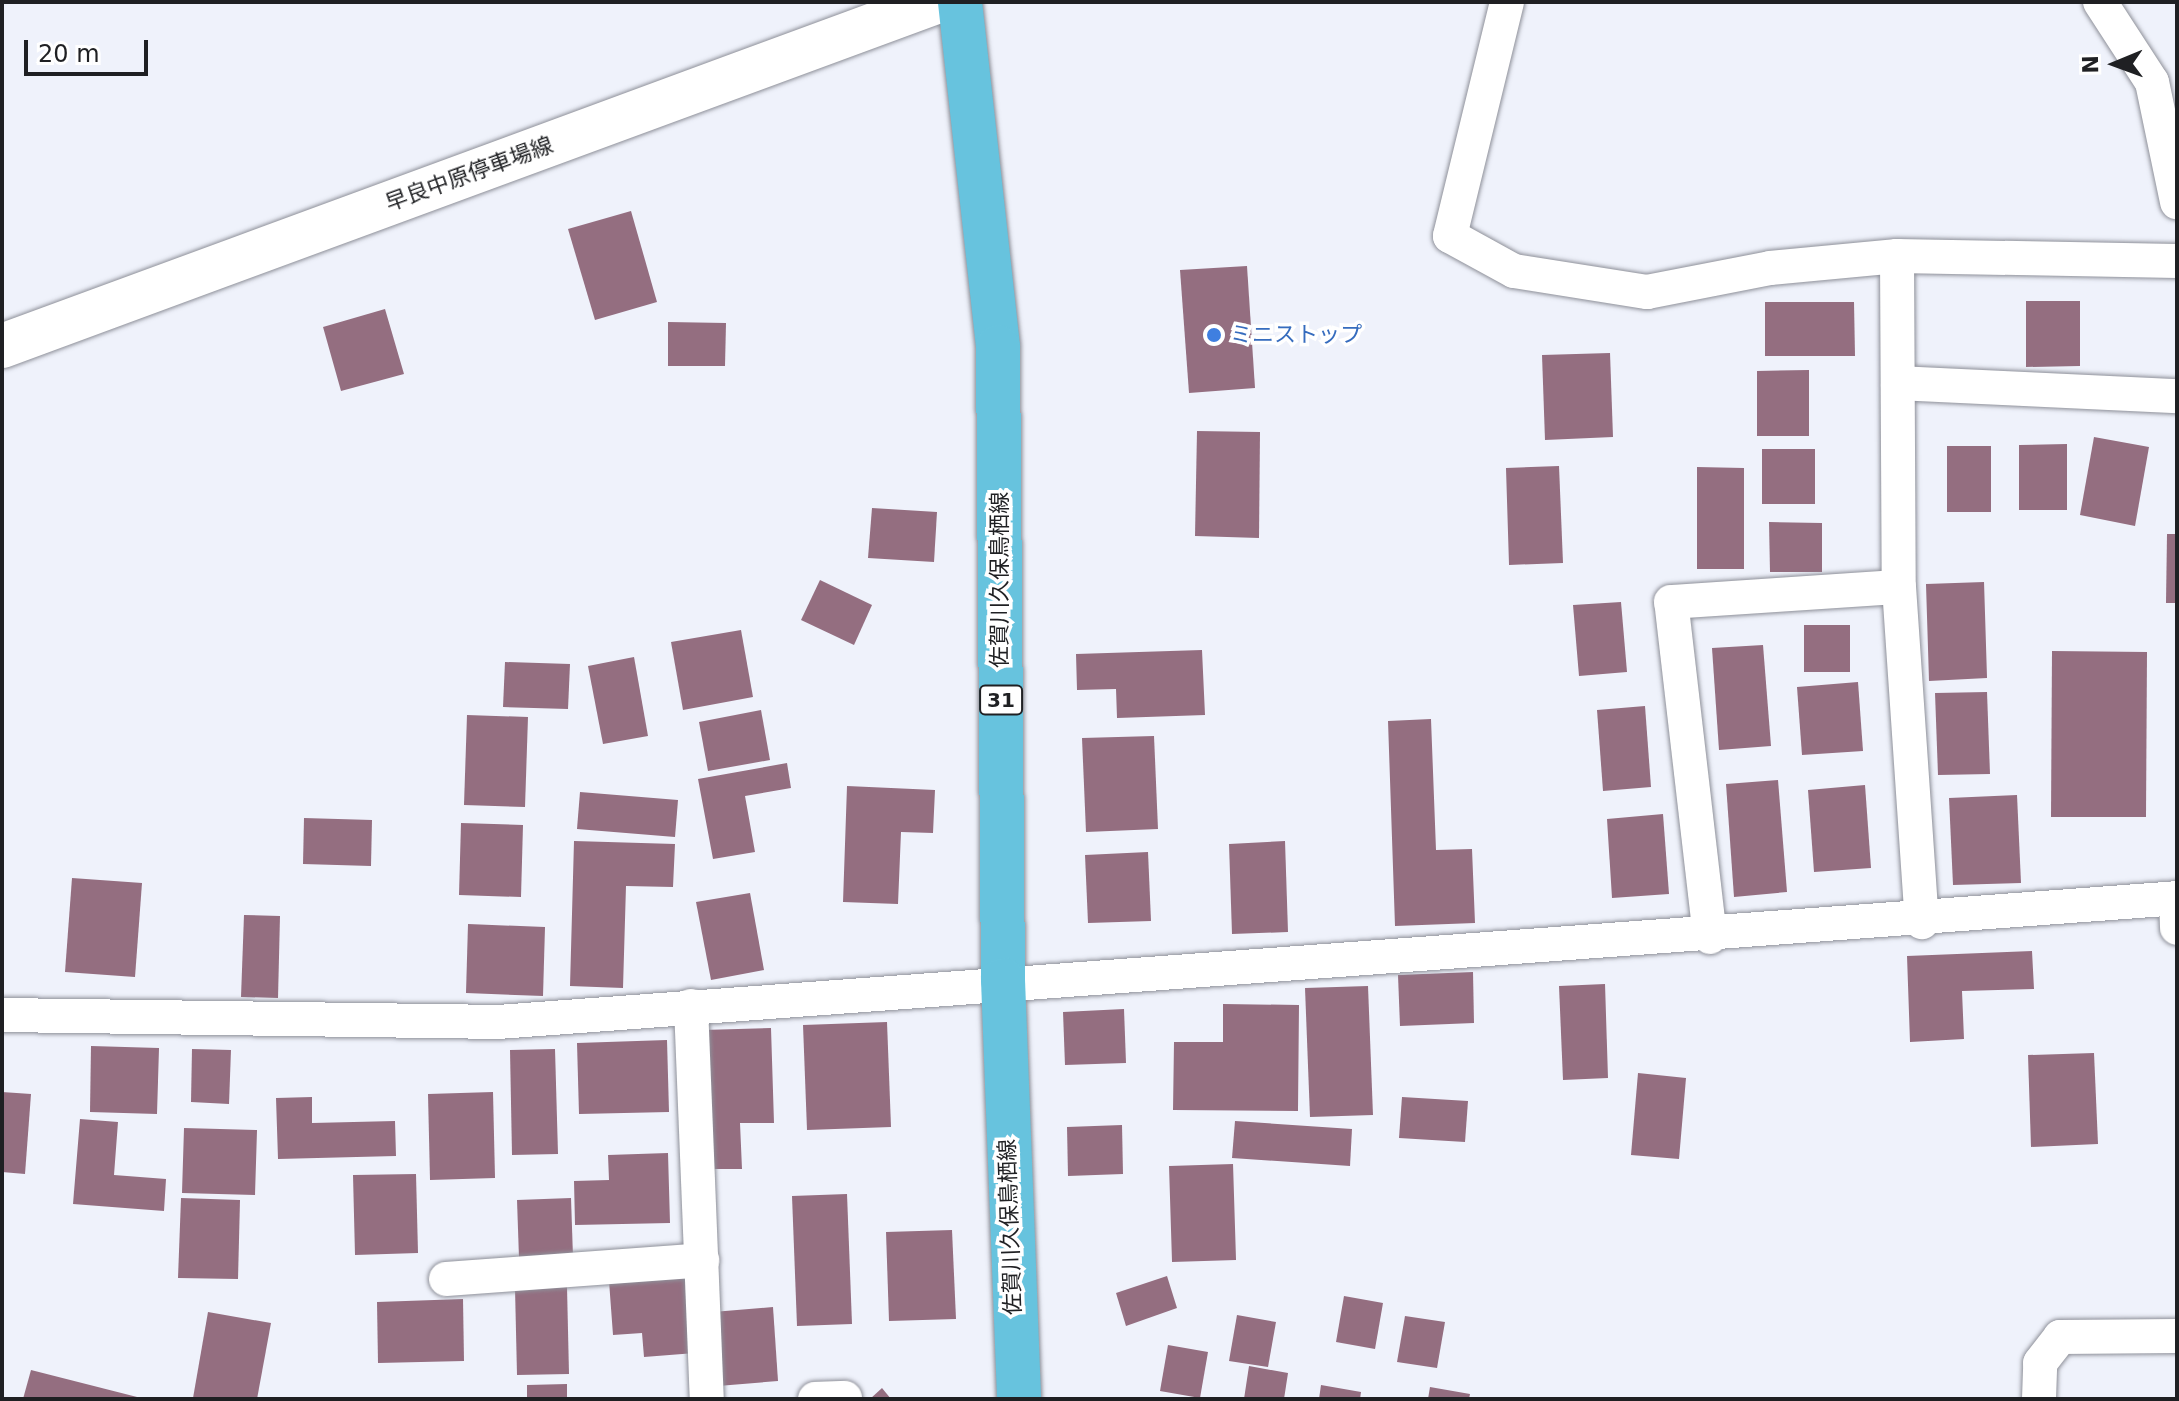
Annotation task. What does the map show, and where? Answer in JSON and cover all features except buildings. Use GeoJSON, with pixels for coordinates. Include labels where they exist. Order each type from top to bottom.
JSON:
{"type":"FeatureCollection","features":[{"type":"Feature","properties":{"kind":"main road","name":"早良中原停車場線"},"geometry":{"type":"LineString","coordinates":[[2,346],[936,2]]}},
{"type":"Feature","properties":{"kind":"main road","name":"佐賀川久保鳥栖線"},"geometry":{"type":"LineString","coordinates":[[960,2],[998,347],[1003,980],[1025,1398]]}},
{"type":"Feature","properties":{"kind":"street"},"geometry":{"type":"LineString","coordinates":[[1507,2],[1450,236],[1514,271],[1647,292],[1770,268],[1897,256],[2177,261]]}},
{"type":"Feature","properties":{"kind":"street"},"geometry":{"type":"LineString","coordinates":[[2100,2],[2152,82],[2177,202]]}},
{"type":"Feature","properties":{"kind":"street"},"geometry":{"type":"LineString","coordinates":[[1897,256],[1899,587],[1922,922]]}},
{"type":"Feature","properties":{"kind":"street"},"geometry":{"type":"LineString","coordinates":[[1898,383],[2177,396]]}},
{"type":"Feature","properties":{"kind":"street"},"geometry":{"type":"LineString","coordinates":[[1710,937],[1671,602],[1899,587]]}},
{"type":"Feature","properties":{"kind":"street"},"geometry":{"type":"LineString","coordinates":[[2,1015],[498,1022],[1003,980],[1218,973],[1922,922],[2177,908]]}},
{"type":"Feature","properties":{"kind":"street"},"geometry":{"type":"LineString","coordinates":[[691,1006],[707,1399]]}},
{"type":"Feature","properties":{"kind":"street"},"geometry":{"type":"LineString","coordinates":[[446,1279],[702,1260]]}},
{"type":"Feature","properties":{"kind":"street"},"geometry":{"type":"LineString","coordinates":[[2039,1399],[2040,1363],[2060,1337],[2177,1336]]}},
{"type":"Feature","properties":{"kind":"place","name":"ミニストップ"},"geometry":{"type":"Point","coordinates":[1214,335]}}]}
